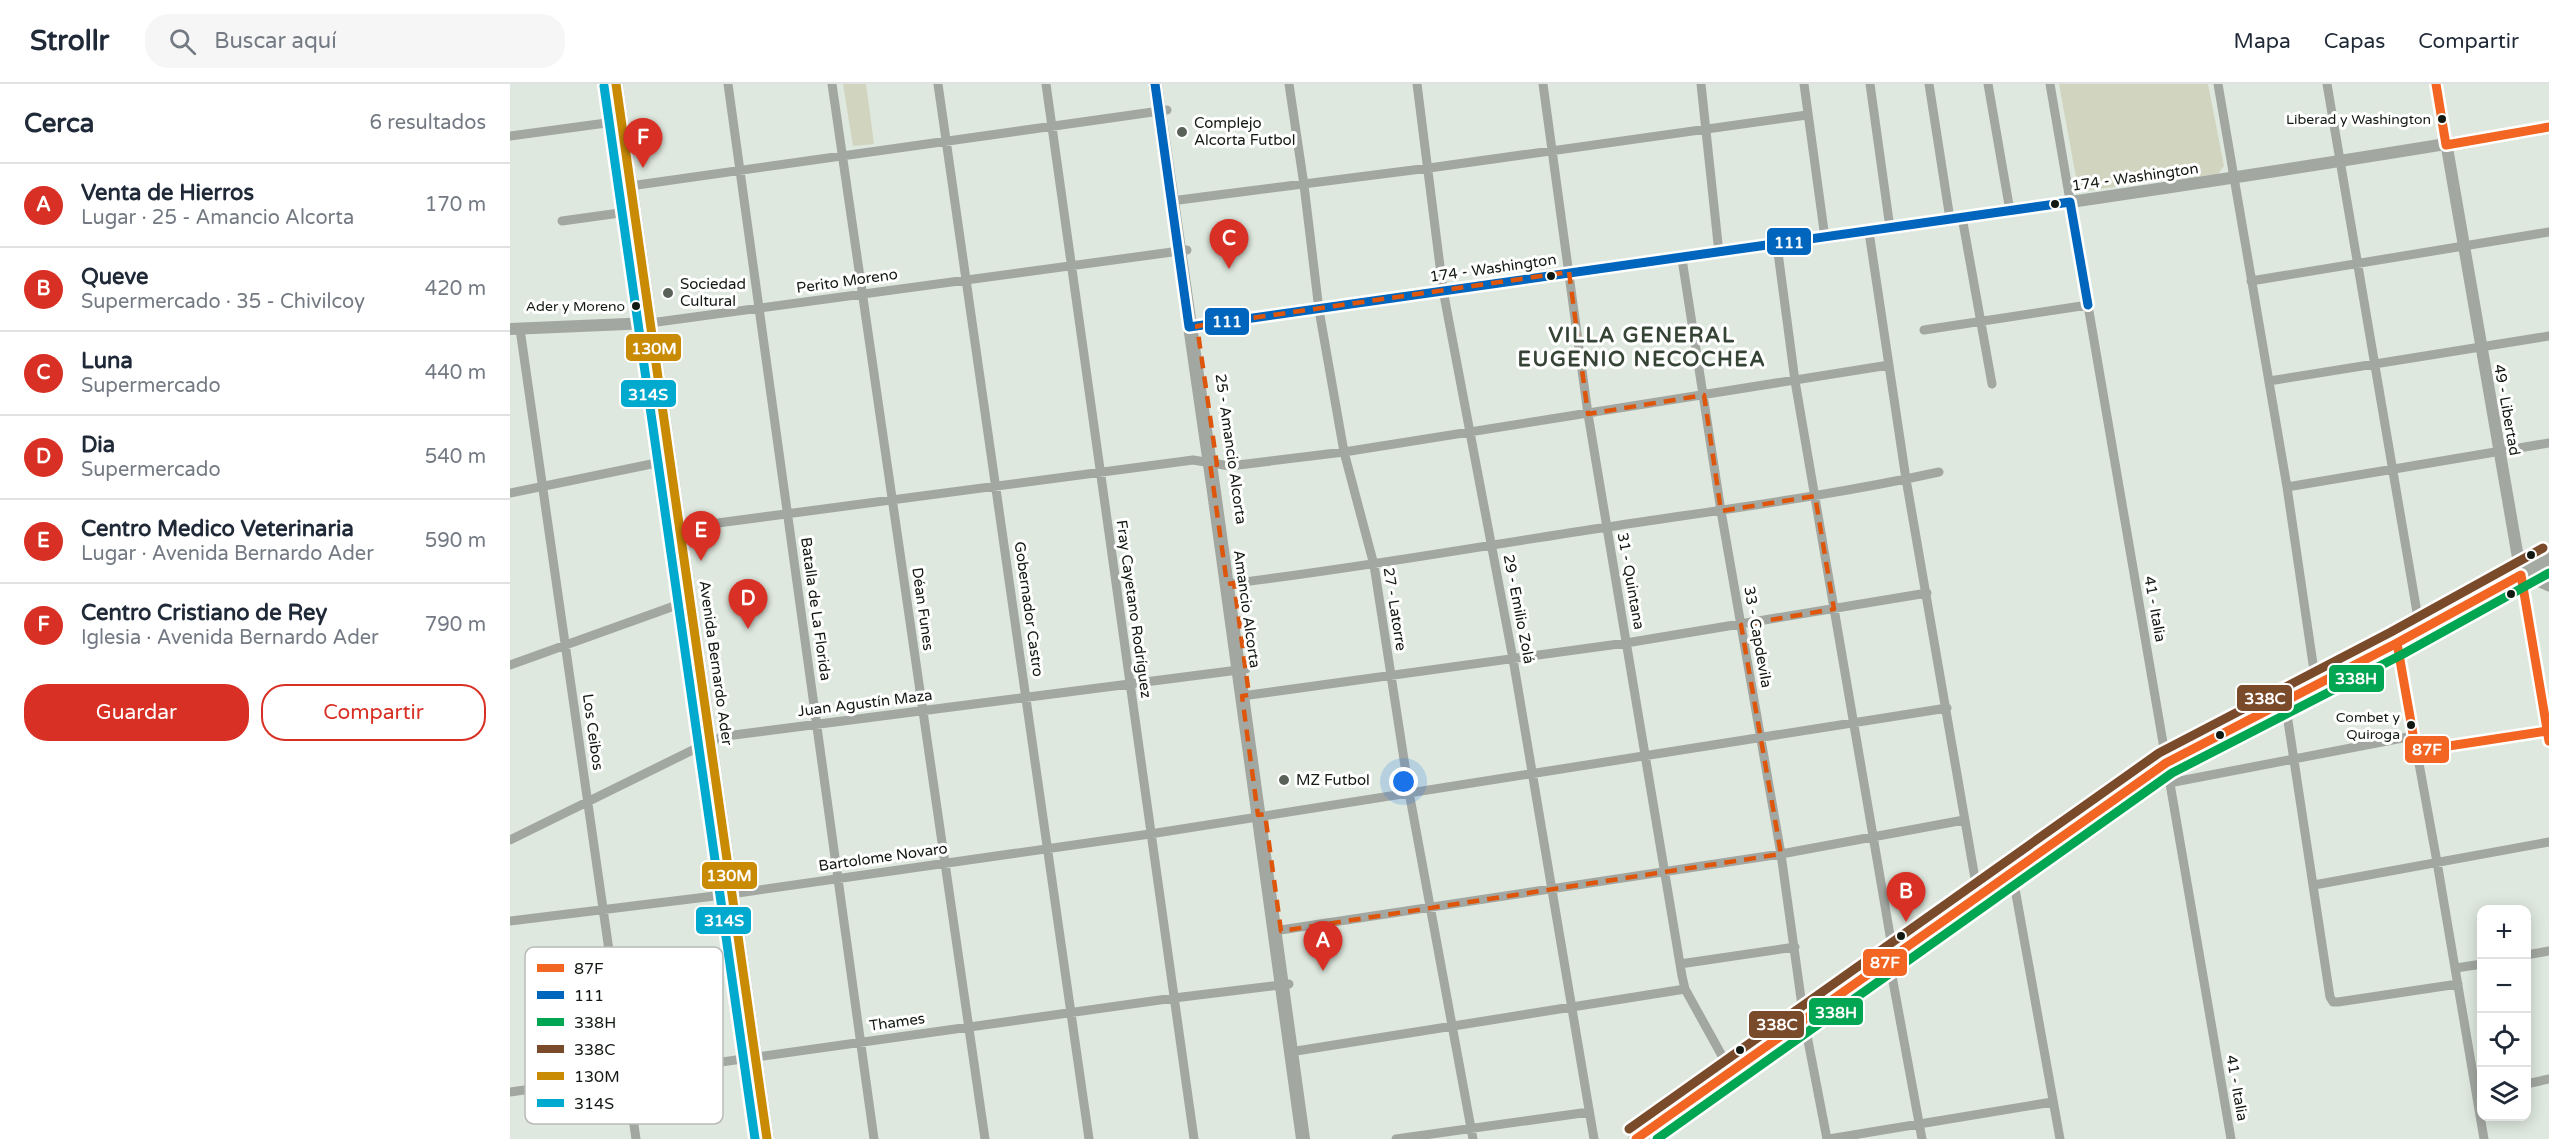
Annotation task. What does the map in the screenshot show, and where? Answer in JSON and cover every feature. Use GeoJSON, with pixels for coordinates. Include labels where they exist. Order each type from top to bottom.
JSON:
{"type":"FeatureCollection","features":[{"type":"Feature","properties":{"kind":"main road","name":"Avenida Bernardo Ader"},"geometry":{"type":"LineString","coordinates":[[616,84],[767,1139]]}},
{"type":"Feature","properties":{"kind":"main road"},"geometry":{"type":"LineString","coordinates":[[1155,84],[1163,110],[1175,201]]}},
{"type":"Feature","properties":{"kind":"main road"},"geometry":{"type":"LineString","coordinates":[[1163,110],[1164,84]]}},
{"type":"Feature","properties":{"kind":"main road","name":"Amancio Alcorta"},"geometry":{"type":"LineString","coordinates":[[1175,201],[1245,695]]}},
{"type":"Feature","properties":{"kind":"main road"},"geometry":{"type":"LineString","coordinates":[[1636,1139],[2166,763],[2397,643],[2549,559]]}},
{"type":"Feature","properties":{"kind":"main road"},"geometry":{"type":"LineString","coordinates":[[1245,695],[1286,985],[1303,1139]]}},
{"type":"Feature","properties":{"kind":"main road"},"geometry":{"type":"LineString","coordinates":[[1294,1052],[1311,1139]]}},
{"type":"Feature","properties":{"kind":"street","name":"Batalla de La Florida"},"geometry":{"type":"LineString","coordinates":[[728,84],[874,1139]]}},
{"type":"Feature","properties":{"kind":"street","name":"Déan Funes"},"geometry":{"type":"LineString","coordinates":[[832,84],[984,1139]]}},
{"type":"Feature","properties":{"kind":"street","name":"Gobernador Castro"},"geometry":{"type":"LineString","coordinates":[[938,84],[1089,1139]]}},
{"type":"Feature","properties":{"kind":"street","name":"Fray Cayetano Rodríguez"},"geometry":{"type":"LineString","coordinates":[[1046,84],[1194,1139]]}},
{"type":"Feature","properties":{"kind":"street","name":"27 - Latorre"},"geometry":{"type":"LineString","coordinates":[[1289,84],[1319,310],[1344,452],[1374,565],[1409,792],[1472,1134]]}},
{"type":"Feature","properties":{"kind":"street","name":"29 - Emilio Zolá"},"geometry":{"type":"LineString","coordinates":[[1417,84],[1443,290],[1468,432],[1513,659],[1570,1008],[1594,1139]]}},
{"type":"Feature","properties":{"kind":"street","name":"31 - Quintana"},"geometry":{"type":"LineString","coordinates":[[1543,84],[1588,414],[1680,964],[1685,989],[1731,1072]]}},
{"type":"Feature","properties":{"kind":"street"},"geometry":{"type":"LineString","coordinates":[[1701,84],[1719,253]]}},
{"type":"Feature","properties":{"kind":"street"},"geometry":{"type":"LineString","coordinates":[[1804,84],[1825,238]]}},
{"type":"Feature","properties":{"kind":"street"},"geometry":{"type":"LineString","coordinates":[[1870,84],[1890,228]]}},
{"type":"Feature","properties":{"kind":"street"},"geometry":{"type":"LineString","coordinates":[[1929,84],[1992,384]]}},
{"type":"Feature","properties":{"kind":"street"},"geometry":{"type":"LineString","coordinates":[[1988,84],[2010,211]]}},
{"type":"Feature","properties":{"kind":"street","name":"41 - Italia"},"geometry":{"type":"LineString","coordinates":[[2050,84],[2231,1139]]}},
{"type":"Feature","properties":{"kind":"street"},"geometry":{"type":"LineString","coordinates":[[2218,84],[2287,487],[2313,664],[2319,683]]}},
{"type":"Feature","properties":{"kind":"street"},"geometry":{"type":"LineString","coordinates":[[2327,84],[2420,630]]}},
{"type":"Feature","properties":{"kind":"street","name":"49 - Libertad"},"geometry":{"type":"LineString","coordinates":[[2436,84],[2549,741]]}},
{"type":"Feature","properties":{"kind":"street"},"geometry":{"type":"LineString","coordinates":[[630,186],[1163,110]]}},
{"type":"Feature","properties":{"kind":"street"},"geometry":{"type":"LineString","coordinates":[[1175,201],[1807,115]]}},
{"type":"Feature","properties":{"kind":"street"},"geometry":{"type":"LineString","coordinates":[[510,136],[621,121]]}},
{"type":"Feature","properties":{"kind":"street","name":"174 - Washington"},"geometry":{"type":"LineString","coordinates":[[1193,327],[1569,272],[1682,259],[1869,232],[2340,162],[2549,128]]}},
{"type":"Feature","properties":{"kind":"street"},"geometry":{"type":"LineString","coordinates":[[562,221],[634,211]]}},
{"type":"Feature","properties":{"kind":"street"},"geometry":{"type":"LineString","coordinates":[[1869,232],[1906,479],[1978,896]]}},
{"type":"Feature","properties":{"kind":"street"},"geometry":{"type":"LineString","coordinates":[[2252,281],[2549,232]]}},
{"type":"Feature","properties":{"kind":"street"},"geometry":{"type":"LineString","coordinates":[[1777,245],[1795,381],[1854,722],[1892,958],[1892,976],[1922,1139]]}},
{"type":"Feature","properties":{"kind":"street","name":"Perito Moreno"},"geometry":{"type":"LineString","coordinates":[[515,329],[650,323],[1183,250]]}},
{"type":"Feature","properties":{"kind":"street","name":"33 - Capdevila"},"geometry":{"type":"LineString","coordinates":[[1682,259],[1720,511],[1781,854],[1804,1020],[1828,1139]]}},
{"type":"Feature","properties":{"kind":"street"},"geometry":{"type":"LineString","coordinates":[[1924,330],[2088,305]]}},
{"type":"Feature","properties":{"kind":"street","name":"Los Ceibos"},"geometry":{"type":"LineString","coordinates":[[515,329],[544,486],[609,947]]}},
{"type":"Feature","properties":{"kind":"street"},"geometry":{"type":"LineString","coordinates":[[2269,381],[2549,336]]}},
{"type":"Feature","properties":{"kind":"street"},"geometry":{"type":"LineString","coordinates":[[680,528],[1193,460],[1230,466],[1344,452],[1889,365]]}},
{"type":"Feature","properties":{"kind":"street"},"geometry":{"type":"LineString","coordinates":[[2287,487],[2549,443]]}},
{"type":"Feature","properties":{"kind":"street"},"geometry":{"type":"LineString","coordinates":[[510,493],[671,460]]}},
{"type":"Feature","properties":{"kind":"street"},"geometry":{"type":"LineString","coordinates":[[1230,584],[1374,565],[1815,496],[1939,472]]}},
{"type":"Feature","properties":{"kind":"street"},"geometry":{"type":"LineString","coordinates":[[2521,575],[2549,587]]}},
{"type":"Feature","properties":{"kind":"street"},"geometry":{"type":"LineString","coordinates":[[1245,695],[1391,677],[1626,643],[1927,593]]}},
{"type":"Feature","properties":{"kind":"street"},"geometry":{"type":"LineString","coordinates":[[510,664],[690,600]]}},
{"type":"Feature","properties":{"kind":"street"},"geometry":{"type":"LineString","coordinates":[[2397,643],[2477,1083]]}},
{"type":"Feature","properties":{"kind":"street","name":"Juan Agustín Maza"},"geometry":{"type":"LineString","coordinates":[[510,840],[711,741],[726,736],[1242,669]]}},
{"type":"Feature","properties":{"kind":"street"},"geometry":{"type":"LineString","coordinates":[[2280,704],[2288,722],[2330,997],[2333,1002],[2458,984]]}},
{"type":"Feature","properties":{"kind":"street","name":"Bartolome Novaro"},"geometry":{"type":"LineString","coordinates":[[510,921],[731,894],[1150,834],[1262,814],[1947,708]]}},
{"type":"Feature","properties":{"kind":"street"},"geometry":{"type":"LineString","coordinates":[[2416,751],[2548,731]]}},
{"type":"Feature","properties":{"kind":"street"},"geometry":{"type":"LineString","coordinates":[[2169,783],[2413,736]]}},
{"type":"Feature","properties":{"kind":"street"},"geometry":{"type":"LineString","coordinates":[[1278,931],[1552,891],[1781,854],[1964,820]]}},
{"type":"Feature","properties":{"kind":"street"},"geometry":{"type":"LineString","coordinates":[[2313,885],[2549,842]]}},
{"type":"Feature","properties":{"kind":"street"},"geometry":{"type":"LineString","coordinates":[[2012,872],[2060,1139]]}},
{"type":"Feature","properties":{"kind":"street"},"geometry":{"type":"LineString","coordinates":[[1680,964],[1795,948]]}},
{"type":"Feature","properties":{"kind":"street"},"geometry":{"type":"LineString","coordinates":[[2531,954],[2549,951]]}},
{"type":"Feature","properties":{"kind":"street"},"geometry":{"type":"LineString","coordinates":[[2456,968],[2477,965]]}},
{"type":"Feature","properties":{"kind":"street","name":"Thames"},"geometry":{"type":"LineString","coordinates":[[723,1062],[1174,998],[1286,985]]}},
{"type":"Feature","properties":{"kind":"street"},"geometry":{"type":"LineString","coordinates":[[1294,1052],[1685,989]]}},
{"type":"Feature","properties":{"kind":"street"},"geometry":{"type":"LineString","coordinates":[[2531,1083],[2549,1079]]}},
{"type":"Feature","properties":{"kind":"street","name":"Thames"},"geometry":{"type":"LineString","coordinates":[[510,1092],[525,1090]]}},
{"type":"Feature","properties":{"kind":"street"},"geometry":{"type":"LineString","coordinates":[[1828,1139],[2052,1102]]}},
{"type":"Feature","properties":{"kind":"street"},"geometry":{"type":"LineString","coordinates":[[1396,1139],[1472,1134],[1589,1112]]}},
{"type":"Feature","properties":{"kind":"street"},"geometry":{"type":"LineString","coordinates":[[2482,1121],[2484,1139]]}},
{"type":"Feature","properties":{"kind":"street","name":"Los Ceibos"},"geometry":{"type":"LineString","coordinates":[[634,1124],[636,1139]]}},
{"type":"Feature","properties":{"kind":"highlighted area"},"geometry":{"type":"Polygon","coordinates":[[[1569,272],[1588,414],[1704,395],[1721,511],[1815,496],[1834,609],[1741,625],[1781,854],[1281,931],[1265,814],[1258,815],[1242,696],[1249,695],[1234,583],[1227,584],[1210,463],[1217,465],[1197,326],[1569,272]]]}},
{"type":"Feature","properties":{"kind":"green space"},"geometry":{"type":"Polygon","coordinates":[[[843,84],[866,84],[874,144],[853,146],[843,84]]]}},
{"type":"Feature","properties":{"kind":"green space"},"geometry":{"type":"Polygon","coordinates":[[[2059,84],[2208,84],[2224,166],[2218,174],[2082,191],[2078,188],[2059,84]]]}},
{"type":"Feature","properties":{"kind":"transit line","name":"130M"},"geometry":{"type":"LineString","coordinates":[[616,84],[767,1139]]}},
{"type":"Feature","properties":{"kind":"transit line","name":"111"},"geometry":{"type":"LineString","coordinates":[[1155,84],[1189,327],[2070,202]]}},
{"type":"Feature","properties":{"kind":"transit line","name":"87F"},"geometry":{"type":"LineString","coordinates":[[2436,84],[2446,145]]}},
{"type":"Feature","properties":{"kind":"transit line","name":"314S"},"geometry":{"type":"LineString","coordinates":[[604,86],[755,1139]]}},
{"type":"Feature","properties":{"kind":"transit line","name":"87F"},"geometry":{"type":"LineString","coordinates":[[2446,145],[2549,127]]}},
{"type":"Feature","properties":{"kind":"transit line","name":"111"},"geometry":{"type":"LineString","coordinates":[[2070,202],[2088,305]]}},
{"type":"Feature","properties":{"kind":"transit line","name":"338C"},"geometry":{"type":"LineString","coordinates":[[1629,1129],[2159,753],[2391,632],[2543,548]]}},
{"type":"Feature","properties":{"kind":"transit line","name":"338H"},"geometry":{"type":"LineString","coordinates":[[1657,1139],[2172,773],[2403,654],[2549,573]]}},
{"type":"Feature","properties":{"kind":"transit line","name":"87F"},"geometry":{"type":"LineString","coordinates":[[1636,1139],[2166,763],[2397,643],[2521,575],[2549,741]]}},
{"type":"Feature","properties":{"kind":"transit line","name":"87F"},"geometry":{"type":"LineString","coordinates":[[2397,643],[2416,751],[2547,731]]}},
{"type":"Feature","properties":{"kind":"place","name":"Liberad y Washington"},"geometry":{"type":"Point","coordinates":[2442,119]}},
{"type":"Feature","properties":{"kind":"place","name":"Complejo Alcorta Futbol"},"geometry":{"type":"Point","coordinates":[1182,132]}},
{"type":"Feature","properties":{"kind":"place","name":"Centro Cristiano de Rey"},"geometry":{"type":"Point","coordinates":[643,168]}},
{"type":"Feature","properties":{"kind":"place","name":"Luna"},"geometry":{"type":"Point","coordinates":[1229,269]}},
{"type":"Feature","properties":{"kind":"place","name":"Sociedad Cultural"},"geometry":{"type":"Point","coordinates":[668,293]}},
{"type":"Feature","properties":{"kind":"place","name":"Ader y Moreno"},"geometry":{"type":"Point","coordinates":[636,306]}},
{"type":"Feature","properties":{"kind":"place","name":"Centro Medico Veterinaria"},"geometry":{"type":"Point","coordinates":[701,561]}},
{"type":"Feature","properties":{"kind":"place","name":"Dia"},"geometry":{"type":"Point","coordinates":[748,629]}},
{"type":"Feature","properties":{"kind":"place","name":"Combet y Quiroga"},"geometry":{"type":"Point","coordinates":[2411,725]}},
{"type":"Feature","properties":{"kind":"place","name":"MZ Futbol"},"geometry":{"type":"Point","coordinates":[1284,780]}},
{"type":"Feature","properties":{"kind":"place","name":"Queve"},"geometry":{"type":"Point","coordinates":[1906,922]}},
{"type":"Feature","properties":{"kind":"place","name":"Venta de Hierros"},"geometry":{"type":"Point","coordinates":[1323,971]}},
{"type":"Feature","properties":{"kind":"district","name":"VILLA GENERAL EUGENIO NECOCHEA"},"geometry":{"type":"Point","coordinates":[1642,347]}}]}
